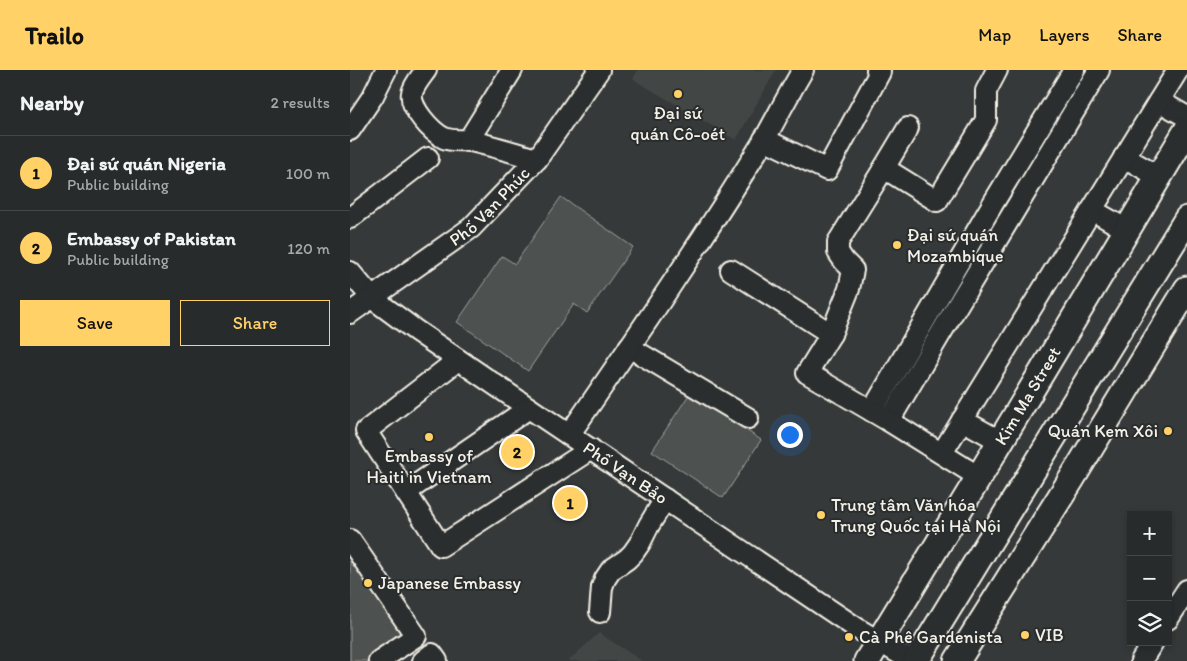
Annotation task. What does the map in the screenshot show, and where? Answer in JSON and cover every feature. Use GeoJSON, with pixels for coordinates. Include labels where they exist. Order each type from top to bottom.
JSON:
{"type":"FeatureCollection","features":[{"type":"Feature","properties":{"kind":"main road","name":"Kim Ma Street"},"geometry":{"type":"LineString","coordinates":[[873,651],[1187,130]]}},
{"type":"Feature","properties":{"kind":"main road"},"geometry":{"type":"LineString","coordinates":[[916,661],[1187,219]]}},
{"type":"Feature","properties":{"kind":"main road"},"geometry":{"type":"LineString","coordinates":[[957,661],[1071,480],[1187,289]]}},
{"type":"Feature","properties":{"kind":"main road"},"geometry":{"type":"LineString","coordinates":[[1039,462],[1071,480]]}},
{"type":"Feature","properties":{"kind":"street"},"geometry":{"type":"LineString","coordinates":[[350,130],[373,96],[386,70]]}},
{"type":"Feature","properties":{"kind":"street"},"geometry":{"type":"LineString","coordinates":[[426,70],[412,94],[415,109],[444,138],[453,141],[468,141],[538,159]]}},
{"type":"Feature","properties":{"kind":"street"},"geometry":{"type":"LineString","coordinates":[[468,141],[512,70]]}},
{"type":"Feature","properties":{"kind":"street","name":"Phố Vạn Phúc"},"geometry":{"type":"LineString","coordinates":[[350,313],[471,228],[538,159],[599,70]]}},
{"type":"Feature","properties":{"kind":"street"},"geometry":{"type":"LineString","coordinates":[[569,435],[686,262],[764,139],[803,70]]}},
{"type":"Feature","properties":{"kind":"street"},"geometry":{"type":"LineString","coordinates":[[764,139],[827,170],[880,72],[877,70]]}},
{"type":"Feature","properties":{"kind":"street"},"geometry":{"type":"LineString","coordinates":[[884,168],[937,201],[986,120],[986,91],[998,70]]}},
{"type":"Feature","properties":{"kind":"street"},"geometry":{"type":"LineString","coordinates":[[872,411],[992,205],[1074,70]]}},
{"type":"Feature","properties":{"kind":"street"},"geometry":{"type":"LineString","coordinates":[[889,421],[1099,70]]}},
{"type":"Feature","properties":{"kind":"street"},"geometry":{"type":"LineString","coordinates":[[942,453],[1178,70]]}},
{"type":"Feature","properties":{"kind":"street"},"geometry":{"type":"LineString","coordinates":[[1159,101],[1187,117]]}},
{"type":"Feature","properties":{"kind":"street"},"geometry":{"type":"LineString","coordinates":[[908,128],[838,242],[838,252],[853,270],[849,289],[831,334],[807,373],[980,476]]}},
{"type":"Feature","properties":{"kind":"street"},"geometry":{"type":"LineString","coordinates":[[1124,157],[1159,177]]}},
{"type":"Feature","properties":{"kind":"street"},"geometry":{"type":"LineString","coordinates":[[350,218],[428,158]]}},
{"type":"Feature","properties":{"kind":"street"},"geometry":{"type":"LineString","coordinates":[[992,205],[1011,216]]}},
{"type":"Feature","properties":{"kind":"street"},"geometry":{"type":"LineString","coordinates":[[1092,210],[1127,230]]}},
{"type":"Feature","properties":{"kind":"street"},"geometry":{"type":"LineString","coordinates":[[731,270],[831,334]]}},
{"type":"Feature","properties":{"kind":"street","name":"Phố Vạn Bảo"},"geometry":{"type":"LineString","coordinates":[[350,272],[372,298],[415,330],[665,499],[873,651],[912,661]]}},
{"type":"Feature","properties":{"kind":"street"},"geometry":{"type":"LineString","coordinates":[[933,306],[951,316]]}},
{"type":"Feature","properties":{"kind":"street"},"geometry":{"type":"LineString","coordinates":[[629,348],[748,418]]}},
{"type":"Feature","properties":{"kind":"street"},"geometry":{"type":"LineString","coordinates":[[458,360],[366,431],[441,546],[591,449]]}},
{"type":"Feature","properties":{"kind":"street"},"geometry":{"type":"LineString","coordinates":[[406,492],[529,408]]}},
{"type":"Feature","properties":{"kind":"street"},"geometry":{"type":"LineString","coordinates":[[962,420],[1000,441]]}},
{"type":"Feature","properties":{"kind":"street"},"geometry":{"type":"LineString","coordinates":[[600,612],[602,587],[605,579],[611,570],[627,560],[640,543],[665,499]]}},
{"type":"Feature","properties":{"kind":"street"},"geometry":{"type":"LineString","coordinates":[[350,540],[416,636],[379,661]]}},
{"type":"Feature","properties":{"kind":"street"},"geometry":{"type":"LineString","coordinates":[[1172,613],[1187,590]]}},
{"type":"Feature","properties":{"kind":"street"},"geometry":{"type":"LineString","coordinates":[[1141,661],[1150,646]]}},
{"type":"Feature","properties":{"kind":"shaded area"},"geometry":{"type":"Polygon","coordinates":[[[638,70],[776,70],[736,140],[633,79],[638,70]]]}},
{"type":"Feature","properties":{"kind":"shaded area"},"geometry":{"type":"Polygon","coordinates":[[[561,197],[633,247],[587,313],[574,304],[528,371],[457,322],[502,256],[515,264],[561,197]]]}},
{"type":"Feature","properties":{"kind":"shaded area"},"geometry":{"type":"Polygon","coordinates":[[[690,393],[761,440],[723,498],[652,451],[690,393]]]}},
{"type":"Feature","properties":{"kind":"shaded area","name":"Japanese Embassy"},"geometry":{"type":"Polygon","coordinates":[[[350,556],[408,634],[370,661],[350,661],[350,556]]]}},
{"type":"Feature","properties":{"kind":"shaded area"},"geometry":{"type":"Polygon","coordinates":[[[599,633],[642,661],[568,661],[599,633]]]}},
{"type":"Feature","properties":{"kind":"place","name":"Đại sứ quán Cô-oét"},"geometry":{"type":"Point","coordinates":[678,94]}},
{"type":"Feature","properties":{"kind":"place","name":"Đại sứ quán Mozambique"},"geometry":{"type":"Point","coordinates":[897,245]}},
{"type":"Feature","properties":{"kind":"place","name":"Quán Kem Xôi"},"geometry":{"type":"Point","coordinates":[1168,431]}},
{"type":"Feature","properties":{"kind":"place","name":"Embassy of Haiti in Vietnam"},"geometry":{"type":"Point","coordinates":[429,437]}},
{"type":"Feature","properties":{"kind":"place","name":"Embassy of Pakistan"},"geometry":{"type":"Point","coordinates":[517,452]}},
{"type":"Feature","properties":{"kind":"place","name":"Đại sứ quán Nigeria"},"geometry":{"type":"Point","coordinates":[570,503]}},
{"type":"Feature","properties":{"kind":"place","name":"Trung tâm Văn hóa Trung Quốc tại Hà Nội"},"geometry":{"type":"Point","coordinates":[821,515]}},
{"type":"Feature","properties":{"kind":"place","name":"Japanese Embassy"},"geometry":{"type":"Point","coordinates":[368,583]}},
{"type":"Feature","properties":{"kind":"place","name":"VIB"},"geometry":{"type":"Point","coordinates":[1025,635]}},
{"type":"Feature","properties":{"kind":"place","name":"Cà Phê Gardenista"},"geometry":{"type":"Point","coordinates":[849,637]}}]}
